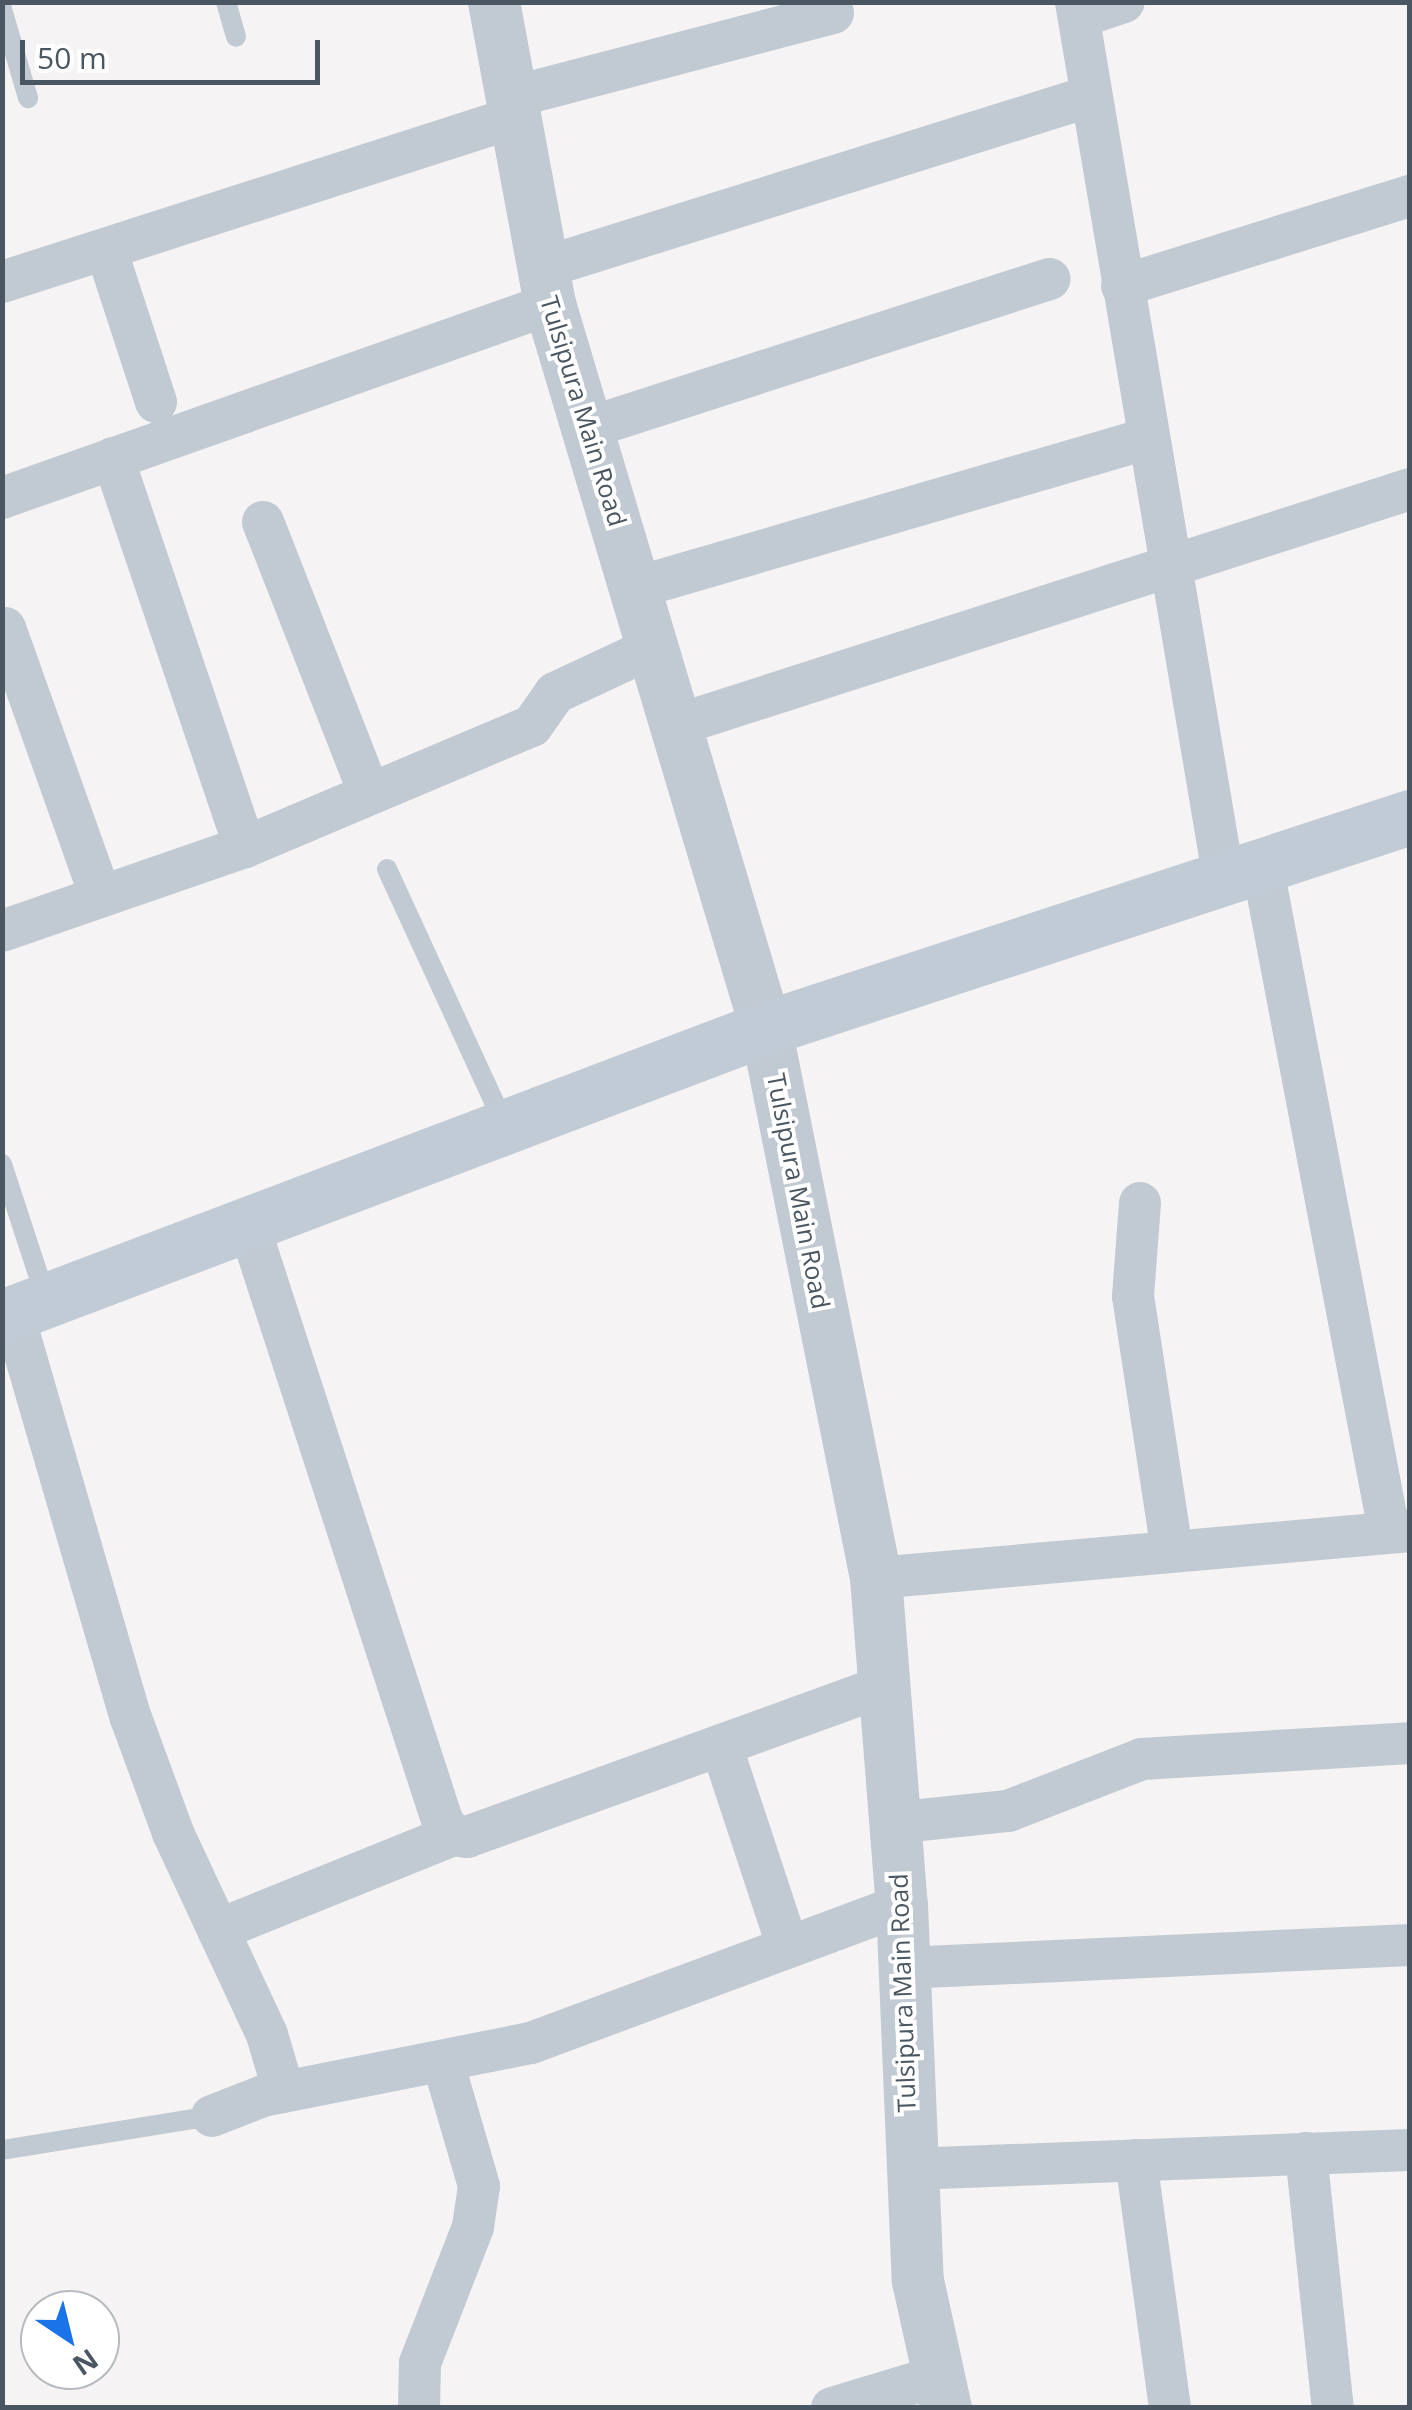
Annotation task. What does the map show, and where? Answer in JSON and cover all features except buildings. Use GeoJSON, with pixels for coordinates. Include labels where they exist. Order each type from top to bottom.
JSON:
{"type":"FeatureCollection","features":[{"type":"Feature","properties":{"kind":"main road"},"geometry":{"type":"LineString","coordinates":[[21,1310],[766,1028],[1410,817]]}},
{"type":"Feature","properties":{"kind":"street","name":"Tulsipura Main Road"},"geometry":{"type":"LineString","coordinates":[[494,2],[510,108],[546,286],[680,724],[766,1028],[876,1578],[887,1685],[892,1824],[902,1906],[910,2169],[940,2392]]}},
{"type":"Feature","properties":{"kind":"street"},"geometry":{"type":"LineString","coordinates":[[876,1578],[1399,1531],[1171,563],[1078,10],[1124,2]]}},
{"type":"Feature","properties":{"kind":"street"},"geometry":{"type":"LineString","coordinates":[[2,282],[510,108],[833,13]]}},
{"type":"Feature","properties":{"kind":"street"},"geometry":{"type":"LineString","coordinates":[[2,498],[114,458],[546,286],[1091,96]]}},
{"type":"Feature","properties":{"kind":"street"},"geometry":{"type":"LineString","coordinates":[[1122,286],[1410,196]]}},
{"type":"Feature","properties":{"kind":"street"},"geometry":{"type":"LineString","coordinates":[[106,248],[156,402]]}},
{"type":"Feature","properties":{"kind":"street"},"geometry":{"type":"LineString","coordinates":[[588,428],[1050,279]]}},
{"type":"Feature","properties":{"kind":"street"},"geometry":{"type":"LineString","coordinates":[[638,587],[1149,438]]}},
{"type":"Feature","properties":{"kind":"street"},"geometry":{"type":"LineString","coordinates":[[114,458],[246,847]]}},
{"type":"Feature","properties":{"kind":"street"},"geometry":{"type":"LineString","coordinates":[[680,724],[1410,489]]}},
{"type":"Feature","properties":{"kind":"street"},"geometry":{"type":"LineString","coordinates":[[263,522],[368,792]]}},
{"type":"Feature","properties":{"kind":"street"},"geometry":{"type":"LineString","coordinates":[[4,628],[100,896]]}},
{"type":"Feature","properties":{"kind":"street"},"geometry":{"type":"LineString","coordinates":[[2,932],[246,847],[368,792],[532,726],[556,694],[656,646]]}},
{"type":"Feature","properties":{"kind":"street"},"geometry":{"type":"LineString","coordinates":[[1140,1203],[1133,1296],[1172,1551]]}},
{"type":"Feature","properties":{"kind":"street"},"geometry":{"type":"LineString","coordinates":[[249,1226],[443,1823],[453,1835]]}},
{"type":"Feature","properties":{"kind":"street"},"geometry":{"type":"LineString","coordinates":[[21,1310],[131,1718],[172,1833],[266,2036],[284,2092]]}},
{"type":"Feature","properties":{"kind":"street"},"geometry":{"type":"LineString","coordinates":[[218,1930],[453,1835],[467,1837],[887,1685]]}},
{"type":"Feature","properties":{"kind":"street"},"geometry":{"type":"LineString","coordinates":[[892,1824],[1008,1811],[1142,1759],[1410,1742]]}},
{"type":"Feature","properties":{"kind":"street"},"geometry":{"type":"LineString","coordinates":[[722,1744],[788,1948]]}},
{"type":"Feature","properties":{"kind":"street"},"geometry":{"type":"LineString","coordinates":[[212,2116],[284,2092],[531,2043],[902,1906]]}},
{"type":"Feature","properties":{"kind":"street"},"geometry":{"type":"LineString","coordinates":[[903,1968],[1410,1945]]}},
{"type":"Feature","properties":{"kind":"street"},"geometry":{"type":"LineString","coordinates":[[419,2408],[420,2364],[473,2227],[479,2186],[443,2062]]}},
{"type":"Feature","properties":{"kind":"street"},"geometry":{"type":"LineString","coordinates":[[910,2169],[1410,2150]]}},
{"type":"Feature","properties":{"kind":"street"},"geometry":{"type":"LineString","coordinates":[[1306,2154],[1333,2408]]}},
{"type":"Feature","properties":{"kind":"street"},"geometry":{"type":"LineString","coordinates":[[1136,2160],[1170,2408]]}},
{"type":"Feature","properties":{"kind":"street"},"geometry":{"type":"LineString","coordinates":[[832,2408],[940,2392]]}},
{"type":"Feature","properties":{"kind":"lane"},"geometry":{"type":"LineString","coordinates":[[226,2],[236,38]]}},
{"type":"Feature","properties":{"kind":"lane"},"geometry":{"type":"LineString","coordinates":[[2,9],[28,98]]}},
{"type":"Feature","properties":{"kind":"lane"},"geometry":{"type":"LineString","coordinates":[[387,869],[506,1127]]}},
{"type":"Feature","properties":{"kind":"lane"},"geometry":{"type":"LineString","coordinates":[[2,1164],[21,1310]]}},
{"type":"Feature","properties":{"kind":"lane"},"geometry":{"type":"LineString","coordinates":[[2,2150],[212,2116]]}}]}
